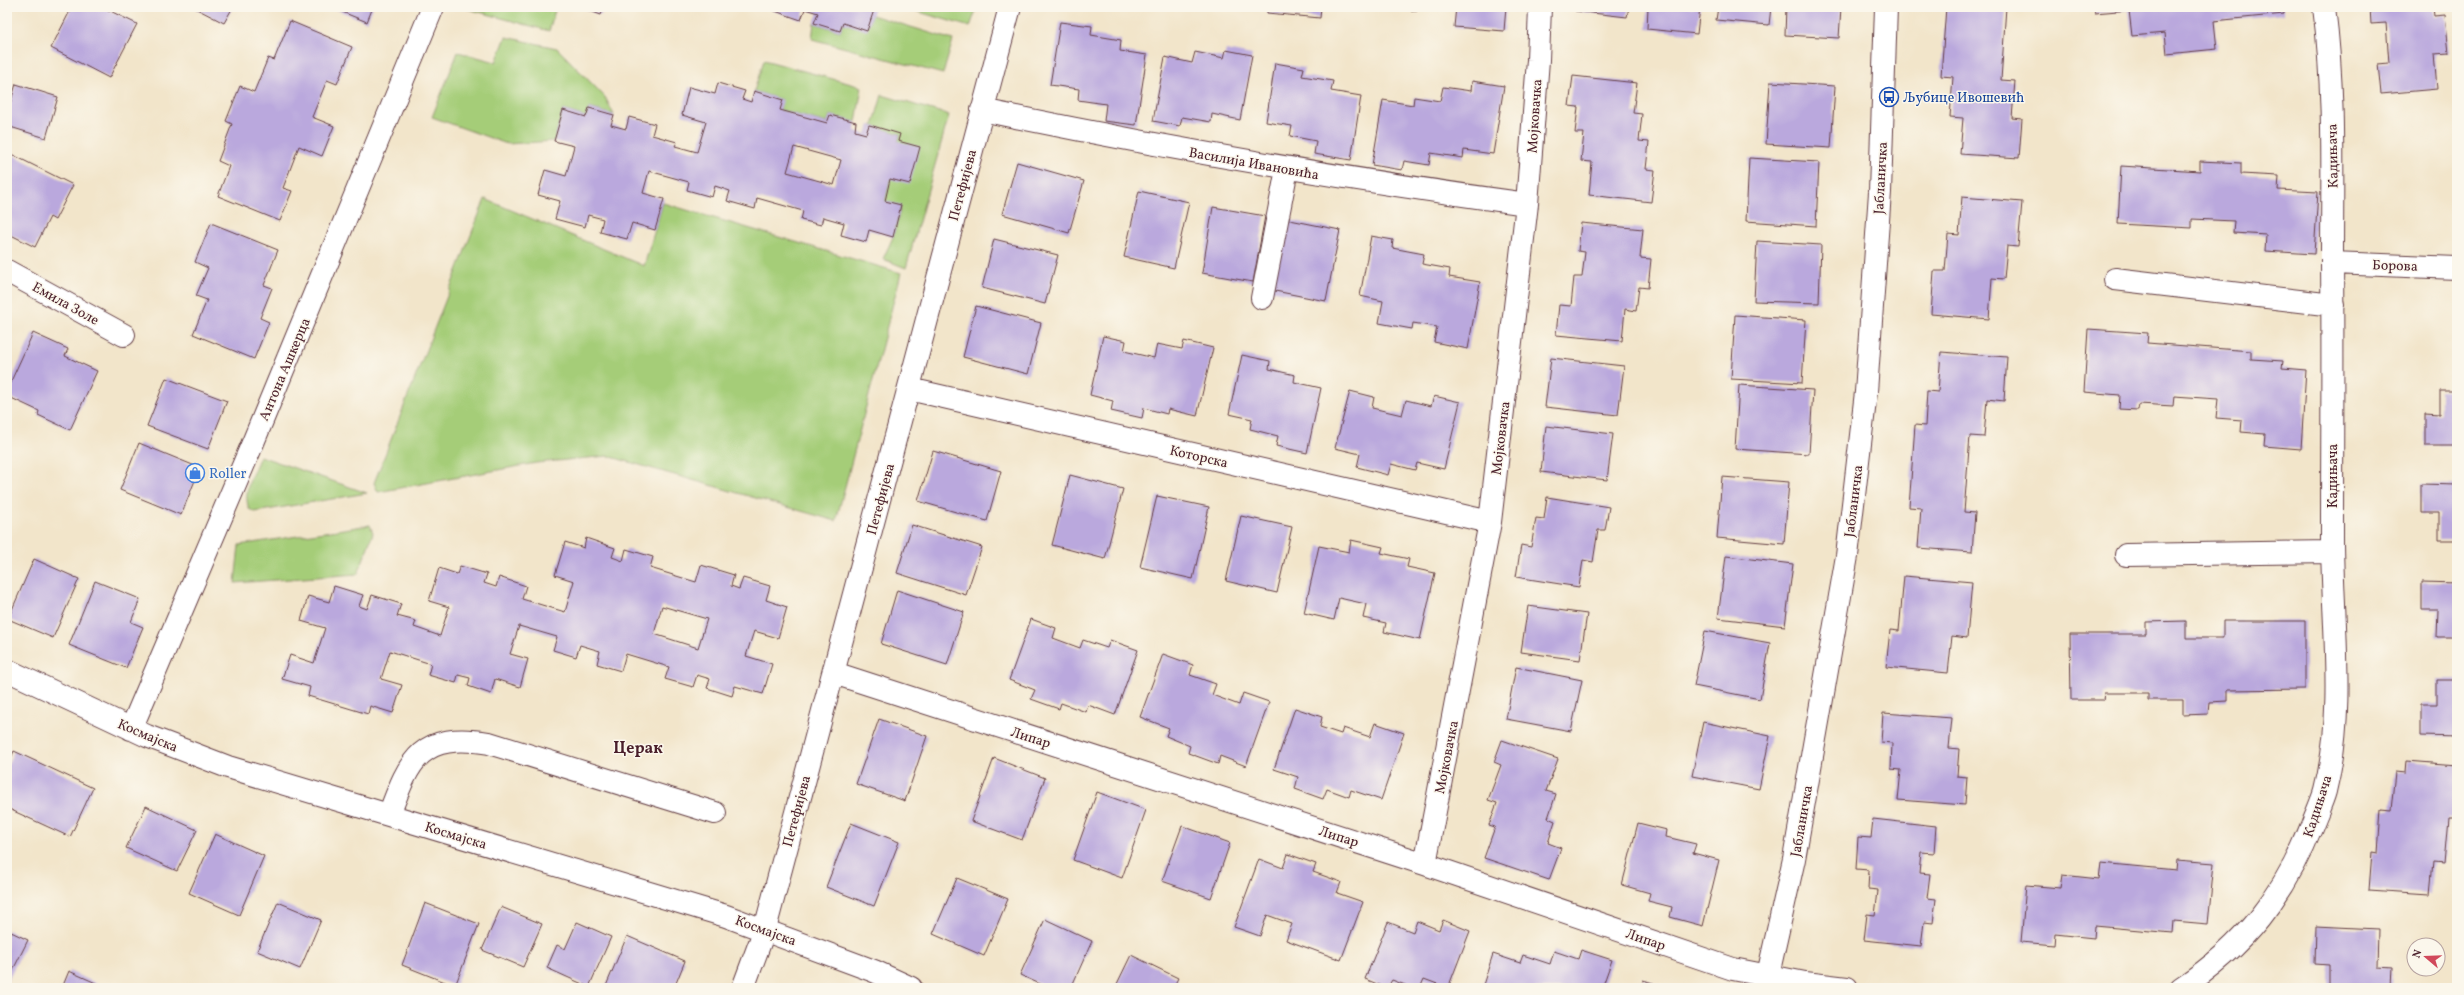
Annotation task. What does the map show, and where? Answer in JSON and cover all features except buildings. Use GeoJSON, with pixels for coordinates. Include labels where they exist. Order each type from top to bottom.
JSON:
{"type":"FeatureCollection","features":[{"type":"Feature","properties":{"kind":"street","name":"Антона Ашкерца"},"geometry":{"type":"LineString","coordinates":[[131,729],[261,424],[433,7]]}},
{"type":"Feature","properties":{"kind":"street","name":"Петефијева"},"geometry":{"type":"LineString","coordinates":[[743,988],[765,929],[1010,7]]}},
{"type":"Feature","properties":{"kind":"street","name":"Мојковачка"},"geometry":{"type":"LineString","coordinates":[[1425,864],[1490,522],[1528,204],[1540,7]]}},
{"type":"Feature","properties":{"kind":"street","name":"Јабланичка"},"geometry":{"type":"LineString","coordinates":[[1766,982],[1794,859],[1847,556],[1867,377],[1880,192],[1886,7]]}},
{"type":"Feature","properties":{"kind":"street","name":"Кадињача"},"geometry":{"type":"LineString","coordinates":[[2181,988],[2218,959],[2253,928],[2278,894],[2304,845],[2324,792],[2334,741],[2336,688],[2332,552],[2333,143],[2324,7]]}},
{"type":"Feature","properties":{"kind":"street","name":"Василија Ивановића"},"geometry":{"type":"LineString","coordinates":[[982,110],[1123,140],[1287,169],[1528,204]]}},
{"type":"Feature","properties":{"kind":"street"},"geometry":{"type":"LineString","coordinates":[[1262,298],[1287,169]]}},
{"type":"Feature","properties":{"kind":"street","name":"Борова"},"geometry":{"type":"LineString","coordinates":[[2332,263],[2457,268]]}},
{"type":"Feature","properties":{"kind":"street","name":"Емила Золе"},"geometry":{"type":"LineString","coordinates":[[7,271],[124,336]]}},
{"type":"Feature","properties":{"kind":"street"},"geometry":{"type":"LineString","coordinates":[[2115,279],[2333,305]]}},
{"type":"Feature","properties":{"kind":"street","name":"Которска"},"geometry":{"type":"LineString","coordinates":[[909,389],[1490,522]]}},
{"type":"Feature","properties":{"kind":"street"},"geometry":{"type":"LineString","coordinates":[[2126,555],[2332,552]]}},
{"type":"Feature","properties":{"kind":"street","name":"Космајска"},"geometry":{"type":"LineString","coordinates":[[7,670],[131,729],[228,767],[726,916],[765,929],[874,971],[910,988]]}},
{"type":"Feature","properties":{"kind":"street","name":"Липар"},"geometry":{"type":"LineString","coordinates":[[834,673],[1425,864],[1733,969],[1766,982],[1847,988]]}},
{"type":"Feature","properties":{"kind":"street"},"geometry":{"type":"LineString","coordinates":[[389,815],[404,774],[415,759],[427,750],[447,741],[463,739],[489,743],[715,813]]}},
{"type":"Feature","properties":{"kind":"green space"},"geometry":{"type":"Polygon","coordinates":[[[461,7],[556,7],[549,31],[461,7]]]}},
{"type":"Feature","properties":{"kind":"green space"},"geometry":{"type":"Polygon","coordinates":[[[902,7],[977,7],[970,27],[902,7]]]}},
{"type":"Feature","properties":{"kind":"green space"},"geometry":{"type":"Polygon","coordinates":[[[872,15],[953,40],[943,74],[812,39],[814,23],[840,31],[843,23],[867,30],[872,15]]]}},
{"type":"Feature","properties":{"kind":"green space"},"geometry":{"type":"Polygon","coordinates":[[[506,37],[557,48],[605,97],[614,115],[589,108],[586,117],[563,110],[554,141],[507,144],[432,117],[458,52],[496,62],[506,37]]]}},
{"type":"Feature","properties":{"kind":"green space"},"geometry":{"type":"Polygon","coordinates":[[[764,60],[862,87],[856,122],[830,115],[827,123],[780,110],[782,100],[754,91],[764,60]]]}},
{"type":"Feature","properties":{"kind":"green space"},"geometry":{"type":"Polygon","coordinates":[[[882,95],[949,115],[906,268],[883,259],[893,237],[901,206],[885,201],[900,134],[873,126],[882,95]]]}},
{"type":"Feature","properties":{"kind":"green space"},"geometry":{"type":"Polygon","coordinates":[[[485,199],[644,266],[663,203],[901,273],[836,521],[608,456],[536,463],[378,492],[374,483],[485,199]]]}},
{"type":"Feature","properties":{"kind":"green space"},"geometry":{"type":"Polygon","coordinates":[[[260,456],[367,493],[255,512],[249,509],[247,495],[249,482],[260,456]]]}},
{"type":"Feature","properties":{"kind":"green space"},"geometry":{"type":"Polygon","coordinates":[[[370,525],[373,533],[358,574],[235,583],[239,545],[370,525]]]}},
{"type":"Feature","properties":{"kind":"place","name":"Љубице Ивошевић"},"geometry":{"type":"Point","coordinates":[1889,97]}},
{"type":"Feature","properties":{"kind":"place","name":"Roller"},"geometry":{"type":"Point","coordinates":[195,473]}},
{"type":"Feature","properties":{"kind":"district","name":"Церак"},"geometry":{"type":"Point","coordinates":[638,747]}}]}
